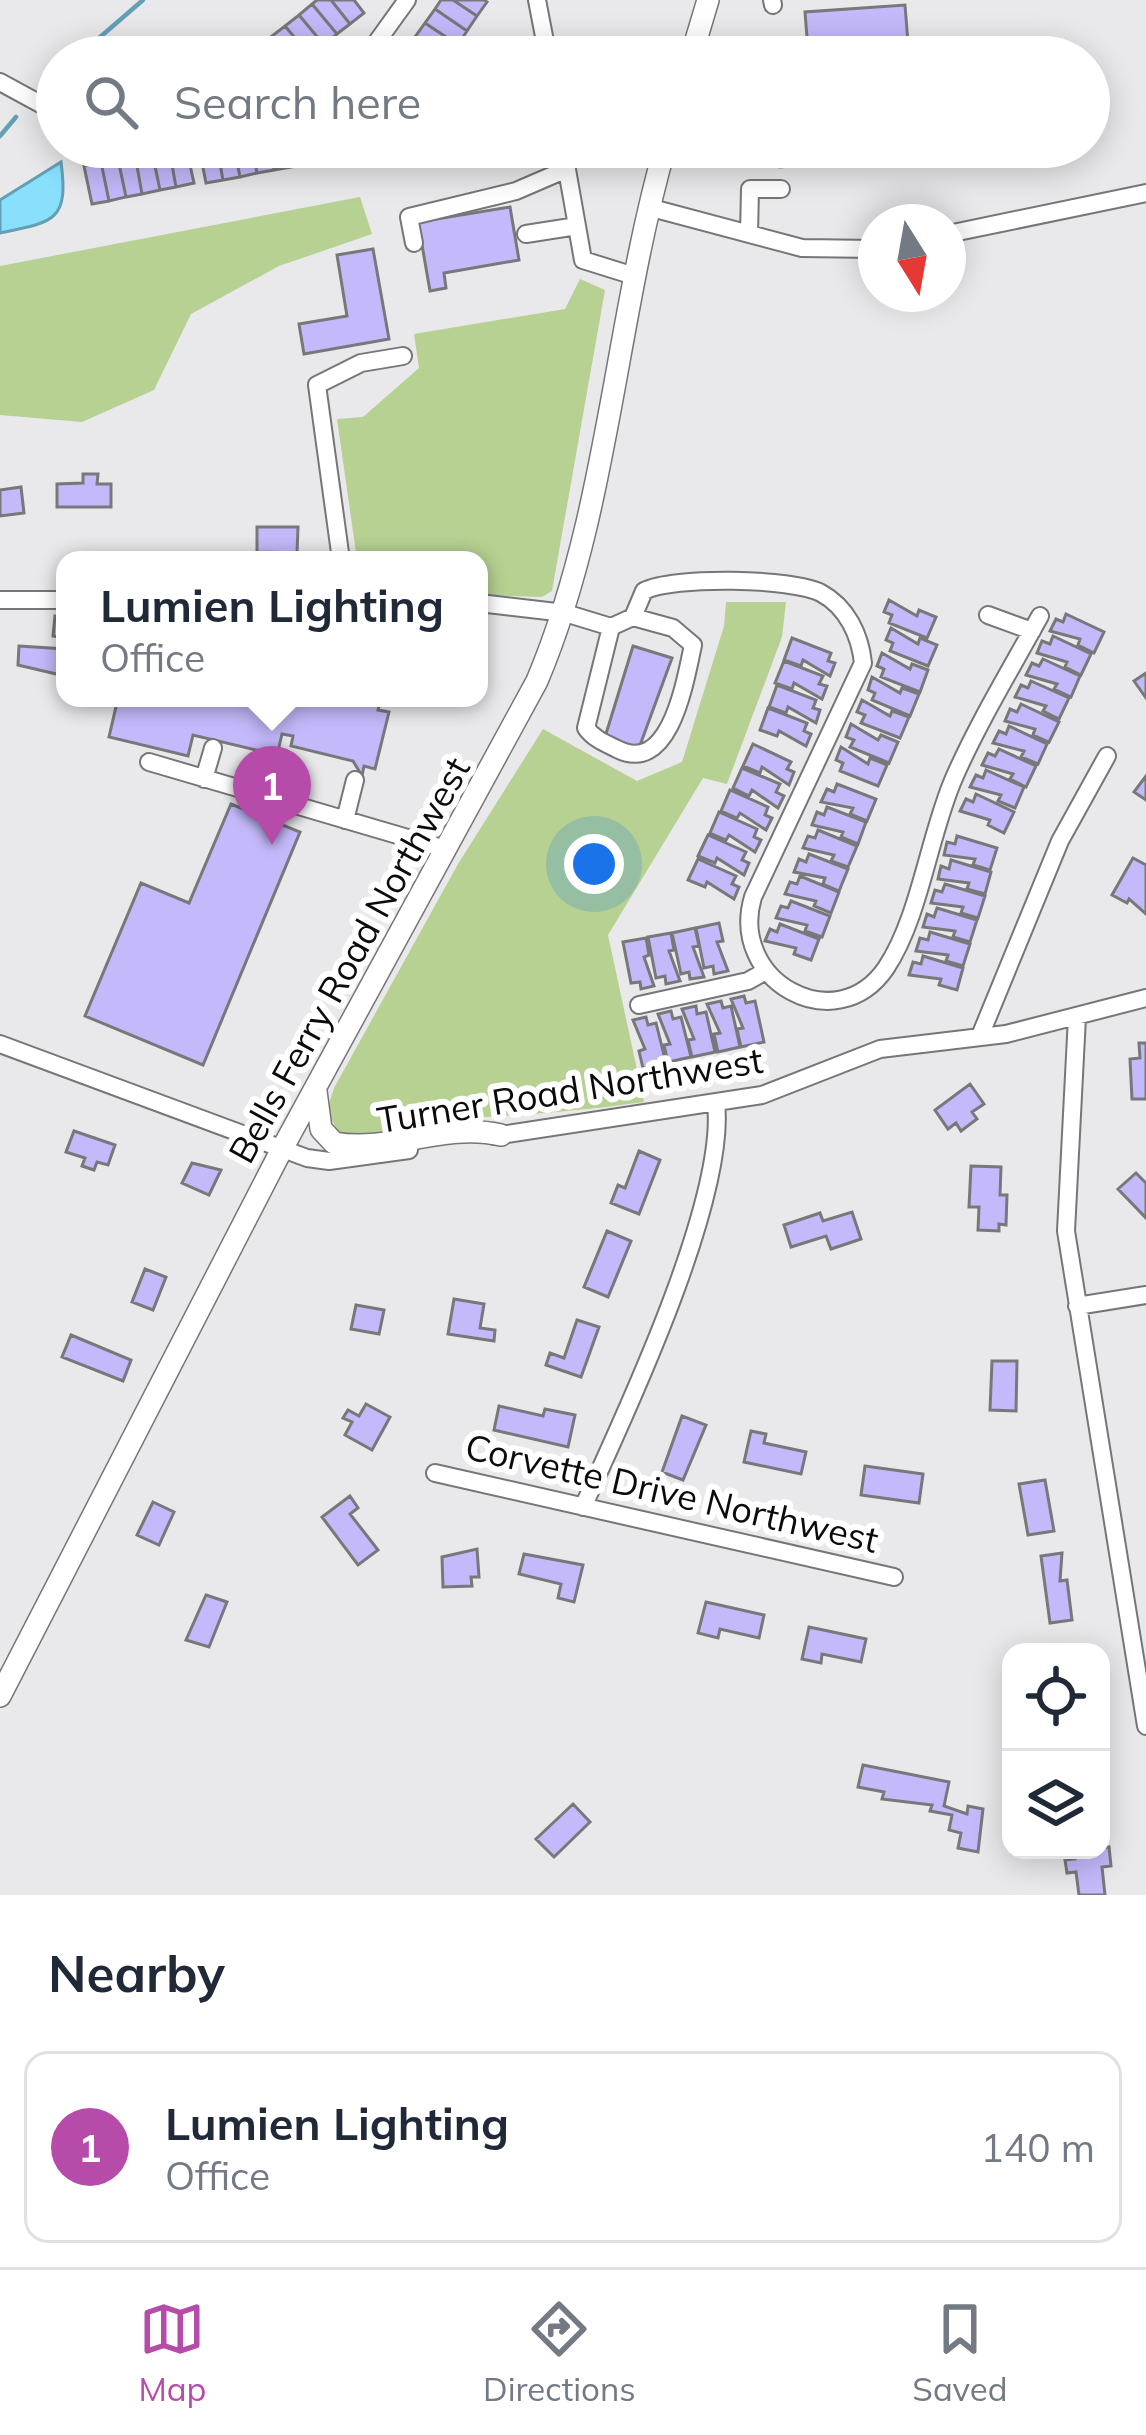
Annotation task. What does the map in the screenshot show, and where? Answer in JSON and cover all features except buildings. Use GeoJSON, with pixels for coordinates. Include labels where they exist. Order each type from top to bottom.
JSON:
{"type":"FeatureCollection","features":[{"type":"Feature","properties":{"kind":"main road"},"geometry":{"type":"LineString","coordinates":[[697,36],[708,0]]}},
{"type":"Feature","properties":{"kind":"main road","name":"Bells Ferry Road Northwest"},"geometry":{"type":"LineString","coordinates":[[0,1696],[282,1149],[537,681],[565,613],[631,275],[659,168]]}},
{"type":"Feature","properties":{"kind":"main road"},"geometry":{"type":"LineString","coordinates":[[316,1085],[318,1121],[334,1143],[373,1144],[458,1130],[501,1135]]}},
{"type":"Feature","properties":{"kind":"street"},"geometry":{"type":"LineString","coordinates":[[381,36],[407,0]]}},
{"type":"Feature","properties":{"kind":"street"},"geometry":{"type":"LineString","coordinates":[[537,0],[544,36]]}},
{"type":"Feature","properties":{"kind":"street"},"geometry":{"type":"LineString","coordinates":[[0,82],[36,102]]}},
{"type":"Feature","properties":{"kind":"street"},"geometry":{"type":"LineString","coordinates":[[414,243],[409,217],[518,196],[552,168]]}},
{"type":"Feature","properties":{"kind":"street"},"geometry":{"type":"LineString","coordinates":[[567,168],[584,260],[631,275]]}},
{"type":"Feature","properties":{"kind":"street"},"geometry":{"type":"LineString","coordinates":[[748,234],[750,188],[782,189]]}},
{"type":"Feature","properties":{"kind":"street"},"geometry":{"type":"LineString","coordinates":[[966,230],[1146,193]]}},
{"type":"Feature","properties":{"kind":"street"},"geometry":{"type":"LineString","coordinates":[[648,206],[825,251],[858,250]]}},
{"type":"Feature","properties":{"kind":"street"},"geometry":{"type":"LineString","coordinates":[[530,256],[525,229],[577,226]]}},
{"type":"Feature","properties":{"kind":"street"},"geometry":{"type":"LineString","coordinates":[[340,551],[317,385],[361,363],[404,356]]}},
{"type":"Feature","properties":{"kind":"street"},"geometry":{"type":"LineString","coordinates":[[488,604],[565,613],[611,627],[633,616],[644,591],[656,585],[799,586],[820,593],[840,609],[861,646],[858,678],[750,908],[751,943],[764,972],[798,996],[816,999],[838,999],[878,978],[895,950],[953,779],[1036,623],[988,615]]}},
{"type":"Feature","properties":{"kind":"street"},"geometry":{"type":"LineString","coordinates":[[0,600],[56,600]]}},
{"type":"Feature","properties":{"kind":"street"},"geometry":{"type":"LineString","coordinates":[[611,627],[585,727],[592,736],[632,756],[643,755],[663,741],[693,645],[673,628],[633,616]]}},
{"type":"Feature","properties":{"kind":"street"},"geometry":{"type":"LineString","coordinates":[[204,779],[213,748]]}},
{"type":"Feature","properties":{"kind":"street"},"geometry":{"type":"LineString","coordinates":[[980,1036],[1060,841],[1107,756]]}},
{"type":"Feature","properties":{"kind":"street"},"geometry":{"type":"LineString","coordinates":[[149,763],[445,849]]}},
{"type":"Feature","properties":{"kind":"street"},"geometry":{"type":"LineString","coordinates":[[345,820],[355,780]]}},
{"type":"Feature","properties":{"kind":"street"},"geometry":{"type":"LineString","coordinates":[[639,1004],[748,981],[764,972]]}},
{"type":"Feature","properties":{"kind":"street","name":"Turner Road Northwest"},"geometry":{"type":"LineString","coordinates":[[0,1044],[282,1149],[329,1161],[781,1090],[880,1049],[980,1036],[1146,998]]}},
{"type":"Feature","properties":{"kind":"street"},"geometry":{"type":"LineString","coordinates":[[1076,1017],[1066,1231],[1146,1726]]}},
{"type":"Feature","properties":{"kind":"street"},"geometry":{"type":"LineString","coordinates":[[583,1507],[712,1180],[716,1102]]}},
{"type":"Feature","properties":{"kind":"street"},"geometry":{"type":"LineString","coordinates":[[1077,1306],[1146,1295]]}},
{"type":"Feature","properties":{"kind":"street","name":"Corvette Drive Northwest"},"geometry":{"type":"LineString","coordinates":[[436,1473],[894,1577]]}},
{"type":"Feature","properties":{"kind":"green space"},"geometry":{"type":"Polygon","coordinates":[[[360,197],[372,234],[279,266],[191,314],[154,390],[82,422],[0,415],[0,266],[360,197]]]}},
{"type":"Feature","properties":{"kind":"green space"},"geometry":{"type":"Polygon","coordinates":[[[580,279],[605,290],[552,591],[542,597],[488,595],[488,551],[356,551],[337,419],[363,417],[419,368],[414,334],[565,309],[580,279]]]}},
{"type":"Feature","properties":{"kind":"green space"},"geometry":{"type":"Polygon","coordinates":[[[726,602],[786,602],[782,637],[727,784],[703,778],[608,935],[644,1102],[339,1134],[327,1110],[334,1088],[458,864],[543,729],[637,781],[682,762],[724,626],[726,602]]]}},
{"type":"Feature","properties":{"kind":"water"},"geometry":{"type":"Polygon","coordinates":[[[51,168],[62,168],[59,207],[45,221],[0,233],[0,200],[51,168]]]}},
{"type":"Feature","properties":{"kind":"waterway"},"geometry":{"type":"LineString","coordinates":[[101,36],[143,0]]}},
{"type":"Feature","properties":{"kind":"waterway"},"geometry":{"type":"LineString","coordinates":[[0,136],[16,117]]}},
{"type":"Feature","properties":{"kind":"place","name":"Lumien Lighting"},"geometry":{"type":"Point","coordinates":[272,845]}}]}
